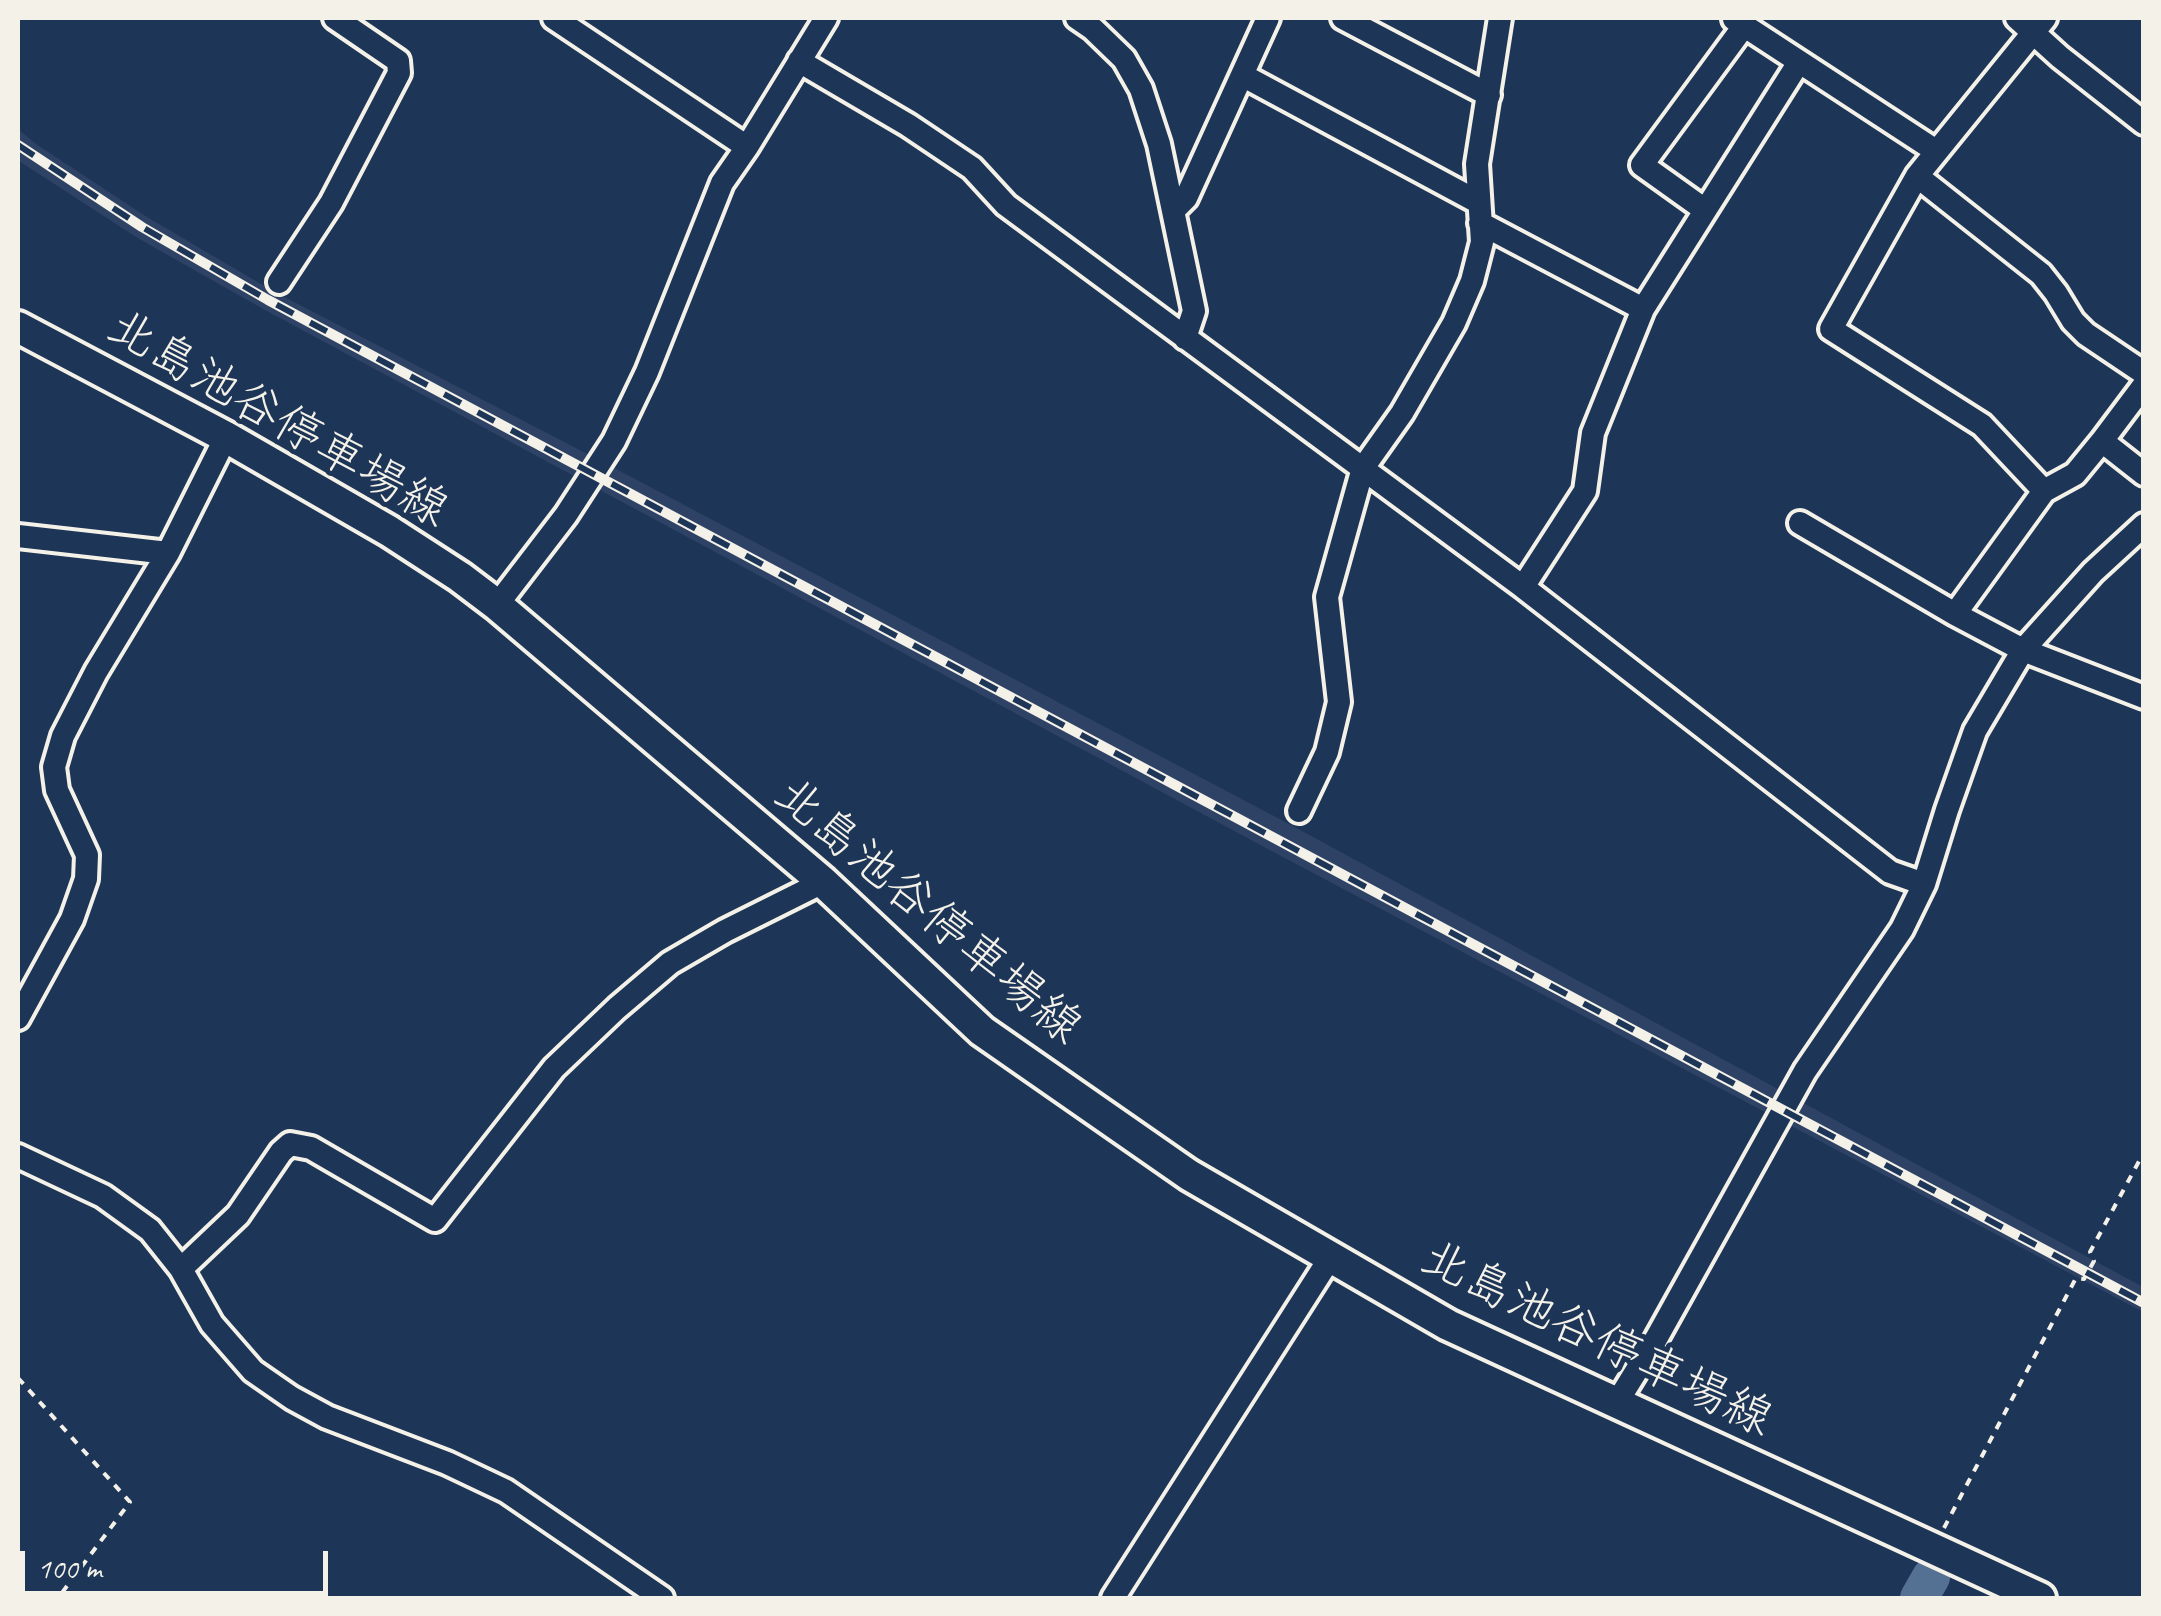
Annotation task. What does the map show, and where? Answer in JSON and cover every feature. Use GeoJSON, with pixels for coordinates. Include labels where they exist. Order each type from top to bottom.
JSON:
{"type":"FeatureCollection","features":[{"type":"Feature","properties":{"kind":"main road","name":"北島池谷停車場線"},"geometry":{"type":"LineString","coordinates":[[18,327],[226,437],[460,577],[823,882],[982,1031],[1189,1175],[1448,1325],[2040,1598]]}},
{"type":"Feature","properties":{"kind":"street"},"geometry":{"type":"LineString","coordinates":[[279,282],[331,203],[399,73],[398,61],[334,18]]}},
{"type":"Feature","properties":{"kind":"street"},"geometry":{"type":"LineString","coordinates":[[554,18],[747,147]]}},
{"type":"Feature","properties":{"kind":"street"},"geometry":{"type":"LineString","coordinates":[[497,605],[566,516],[614,441],[648,372],[722,183],[826,18]]}},
{"type":"Feature","properties":{"kind":"street"},"geometry":{"type":"LineString","coordinates":[[1076,18],[1124,58],[1141,89],[1159,144],[1194,311],[1186,338]]}},
{"type":"Feature","properties":{"kind":"street"},"geometry":{"type":"LineString","coordinates":[[1174,210],[1186,198],[1268,18]]}},
{"type":"Feature","properties":{"kind":"street"},"geometry":{"type":"LineString","coordinates":[[1343,18],[1489,95]]}},
{"type":"Feature","properties":{"kind":"street"},"geometry":{"type":"LineString","coordinates":[[1300,811],[1327,752],[1339,702],[1327,597],[1363,468],[1402,413],[1454,323],[1472,281],[1482,242],[1477,164],[1500,18]]}},
{"type":"Feature","properties":{"kind":"street"},"geometry":{"type":"LineString","coordinates":[[1705,210],[1642,164],[1737,22],[1936,151]]}},
{"type":"Feature","properties":{"kind":"street"},"geometry":{"type":"LineString","coordinates":[[2044,491],[1982,425],[1830,329],[1916,176],[2032,23],[2060,57],[2144,123]]}},
{"type":"Feature","properties":{"kind":"street"},"geometry":{"type":"LineString","coordinates":[[799,60],[972,168],[1006,205],[1523,587],[1890,872],[1924,884]]}},
{"type":"Feature","properties":{"kind":"street"},"geometry":{"type":"LineString","coordinates":[[1523,587],[1585,491],[1593,433],[1643,309],[1799,62]]}},
{"type":"Feature","properties":{"kind":"street"},"geometry":{"type":"LineString","coordinates":[[1242,75],[1643,309]]}},
{"type":"Feature","properties":{"kind":"street"},"geometry":{"type":"LineString","coordinates":[[1916,176],[2041,274],[2086,334],[2144,374]]}},
{"type":"Feature","properties":{"kind":"street"},"geometry":{"type":"LineString","coordinates":[[1955,614],[2044,491],[2075,474],[2144,384]]}},
{"type":"Feature","properties":{"kind":"street"},"geometry":{"type":"LineString","coordinates":[[18,1018],[72,918],[86,879],[87,855],[57,790],[54,767],[62,736],[168,553],[226,437]]}},
{"type":"Feature","properties":{"kind":"street"},"geometry":{"type":"LineString","coordinates":[[2102,441],[2144,474]]}},
{"type":"Feature","properties":{"kind":"street"},"geometry":{"type":"LineString","coordinates":[[1800,522],[2024,650],[2144,697]]}},
{"type":"Feature","properties":{"kind":"street"},"geometry":{"type":"LineString","coordinates":[[1616,1404],[1805,1071],[1902,929],[1924,884],[1975,731],[2024,650],[2093,572],[2144,525]]}},
{"type":"Feature","properties":{"kind":"street"},"geometry":{"type":"LineString","coordinates":[[18,536],[168,553]]}},
{"type":"Feature","properties":{"kind":"street"},"geometry":{"type":"LineString","coordinates":[[181,1269],[238,1216],[280,1152],[290,1144],[311,1148],[435,1220],[554,1068],[617,1008],[670,963],[823,882]]}},
{"type":"Feature","properties":{"kind":"street"},"geometry":{"type":"LineString","coordinates":[[18,1156],[103,1196],[150,1230],[181,1269],[212,1324],[254,1371],[292,1398],[327,1417],[448,1463],[506,1491],[662,1598]]}},
{"type":"Feature","properties":{"kind":"street"},"geometry":{"type":"LineString","coordinates":[[1114,1598],[1330,1258]]}},
{"type":"Feature","properties":{"kind":"path"},"geometry":{"type":"LineString","coordinates":[[1934,1549],[2076,1278],[2084,1279],[2094,1261],[2090,1252],[2144,1152]]}},
{"type":"Feature","properties":{"kind":"path"},"geometry":{"type":"LineString","coordinates":[[18,1378],[130,1502],[58,1598]]}},
{"type":"Feature","properties":{"kind":"shaded area"},"geometry":{"type":"Polygon","coordinates":[[[18,129],[147,217],[273,291],[1291,825],[2143,1287],[2143,1312],[1279,855],[263,309],[136,237],[22,163],[18,160],[18,129]]]}},
{"type":"Feature","properties":{"kind":"waterway"},"geometry":{"type":"LineString","coordinates":[[1919,1598],[1931,1577]]}},
{"type":"Feature","properties":{"kind":"railway"},"geometry":{"type":"LineString","coordinates":[[18,145],[142,227],[268,300],[2144,1303]]}}]}
